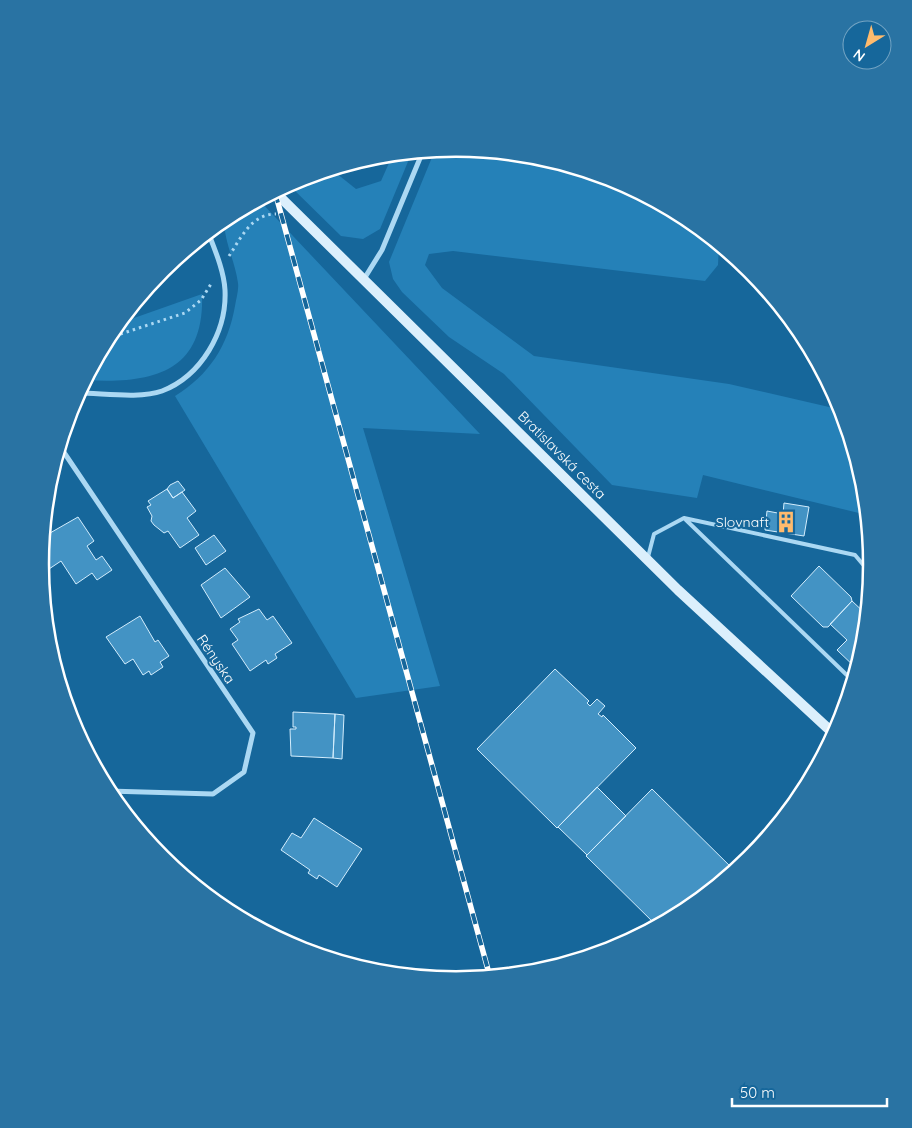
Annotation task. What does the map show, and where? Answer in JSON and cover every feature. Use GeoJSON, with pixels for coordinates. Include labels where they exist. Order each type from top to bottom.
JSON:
{"type":"FeatureCollection","features":[{"type":"Feature","properties":{"kind":"street"},"geometry":{"type":"LineString","coordinates":[[364,279],[382,250],[420,159]]}},
{"type":"Feature","properties":{"kind":"street","name":"Bratislavská cesta"},"geometry":{"type":"LineString","coordinates":[[280,197],[648,559],[828,728]]}},
{"type":"Feature","properties":{"kind":"street"},"geometry":{"type":"LineString","coordinates":[[87,393],[133,394],[161,391],[187,377],[206,357],[216,336],[223,313],[225,291],[221,270],[210,239]]}},
{"type":"Feature","properties":{"kind":"street","name":"Rényska"},"geometry":{"type":"LineString","coordinates":[[65,452],[253,733],[244,772],[212,794],[118,791]]}},
{"type":"Feature","properties":{"kind":"lane"},"geometry":{"type":"LineString","coordinates":[[684,518],[847,675]]}},
{"type":"Feature","properties":{"kind":"lane"},"geometry":{"type":"LineString","coordinates":[[648,559],[654,534],[684,518],[855,556],[863,565]]}},
{"type":"Feature","properties":{"kind":"path"},"geometry":{"type":"LineString","coordinates":[[120,334],[185,313],[201,300],[246,228],[260,218],[272,213],[296,212]]}},
{"type":"Feature","properties":{"kind":"shaded area"},"geometry":{"type":"Polygon","coordinates":[[[456,157],[509,160],[561,171],[587,178],[612,188],[660,211],[719,253],[718,265],[705,281],[453,251],[429,254],[425,265],[442,288],[534,356],[729,384],[832,408],[842,433],[849,459],[860,513],[703,475],[697,498],[612,485],[504,374],[449,337],[402,292],[393,279],[389,262],[432,158],[456,157]]]}},
{"type":"Feature","properties":{"kind":"shaded area"},"geometry":{"type":"Polygon","coordinates":[[[409,160],[380,229],[363,239],[341,236],[295,190],[338,175],[356,189],[381,181],[389,163],[409,160]]]}},
{"type":"Feature","properties":{"kind":"shaded area"},"geometry":{"type":"Polygon","coordinates":[[[264,205],[480,434],[363,428],[440,686],[356,698],[175,396],[198,379],[207,369],[222,347],[232,320],[238,283],[224,229],[264,205]]]}},
{"type":"Feature","properties":{"kind":"shaded area"},"geometry":{"type":"Polygon","coordinates":[[[202,294],[201,321],[194,341],[184,357],[170,368],[152,375],[132,379],[93,380],[103,360],[131,319],[202,294]]]}},
{"type":"Feature","properties":{"kind":"building"},"geometry":{"type":"Polygon","coordinates":[[[178,481],[185,490],[173,498],[167,489],[178,481]]]}},
{"type":"Feature","properties":{"kind":"building"},"geometry":{"type":"Polygon","coordinates":[[[167,489],[173,498],[182,492],[196,511],[187,518],[199,535],[180,548],[168,531],[164,533],[154,525],[147,507],[151,505],[148,501],[167,489]]]}},
{"type":"Feature","properties":{"kind":"building","name":"Slovnaft"},"geometry":{"type":"Polygon","coordinates":[[[784,503],[809,507],[804,536],[765,530],[767,511],[783,514],[784,503]]]}},
{"type":"Feature","properties":{"kind":"building"},"geometry":{"type":"Polygon","coordinates":[[[78,517],[94,541],[87,546],[96,560],[102,556],[112,570],[97,580],[92,573],[76,584],[61,561],[49,569],[50,533],[78,517]]]}},
{"type":"Feature","properties":{"kind":"building"},"geometry":{"type":"Polygon","coordinates":[[[214,535],[226,551],[206,565],[195,548],[214,535]]]}},
{"type":"Feature","properties":{"kind":"building"},"geometry":{"type":"Polygon","coordinates":[[[819,566],[851,597],[852,601],[828,627],[823,627],[791,596],[819,566]]]}},
{"type":"Feature","properties":{"kind":"building"},"geometry":{"type":"Polygon","coordinates":[[[225,568],[250,597],[221,618],[201,585],[225,568]]]}},
{"type":"Feature","properties":{"kind":"building"},"geometry":{"type":"Polygon","coordinates":[[[852,601],[861,609],[850,663],[837,650],[847,640],[830,624],[852,601]]]}},
{"type":"Feature","properties":{"kind":"building"},"geometry":{"type":"Polygon","coordinates":[[[259,609],[267,620],[273,616],[292,643],[275,654],[277,658],[268,664],[266,660],[250,671],[232,644],[238,640],[230,629],[240,622],[238,619],[259,609]]]}},
{"type":"Feature","properties":{"kind":"building"},"geometry":{"type":"Polygon","coordinates":[[[140,616],[155,642],[158,640],[169,656],[160,662],[163,667],[151,675],[149,671],[143,675],[133,659],[125,664],[106,637],[140,616]]]}},
{"type":"Feature","properties":{"kind":"building"},"geometry":{"type":"Polygon","coordinates":[[[555,669],[589,701],[587,703],[590,706],[597,699],[605,706],[598,714],[602,717],[603,715],[636,748],[557,828],[477,749],[555,669]]]}},
{"type":"Feature","properties":{"kind":"building"},"geometry":{"type":"Polygon","coordinates":[[[293,712],[335,714],[333,758],[291,756],[290,729],[296,729],[296,727],[293,727],[293,712]]]}},
{"type":"Feature","properties":{"kind":"building"},"geometry":{"type":"Polygon","coordinates":[[[335,714],[344,715],[342,759],[333,758],[335,714]]]}},
{"type":"Feature","properties":{"kind":"building"},"geometry":{"type":"Polygon","coordinates":[[[597,787],[626,816],[587,855],[558,827],[597,787]]]}},
{"type":"Feature","properties":{"kind":"building"},"geometry":{"type":"Polygon","coordinates":[[[652,789],[730,866],[682,903],[652,921],[586,856],[652,789]]]}},
{"type":"Feature","properties":{"kind":"building"},"geometry":{"type":"Polygon","coordinates":[[[314,818],[362,849],[337,887],[319,875],[317,879],[308,873],[310,870],[281,850],[292,833],[301,838],[314,818]]]}},
{"type":"Feature","properties":{"kind":"railway"},"geometry":{"type":"LineString","coordinates":[[277,199],[488,970]]}},
{"type":"Feature","properties":{"kind":"place","name":"Slovnaft"},"geometry":{"type":"Point","coordinates":[786,522]}}]}
